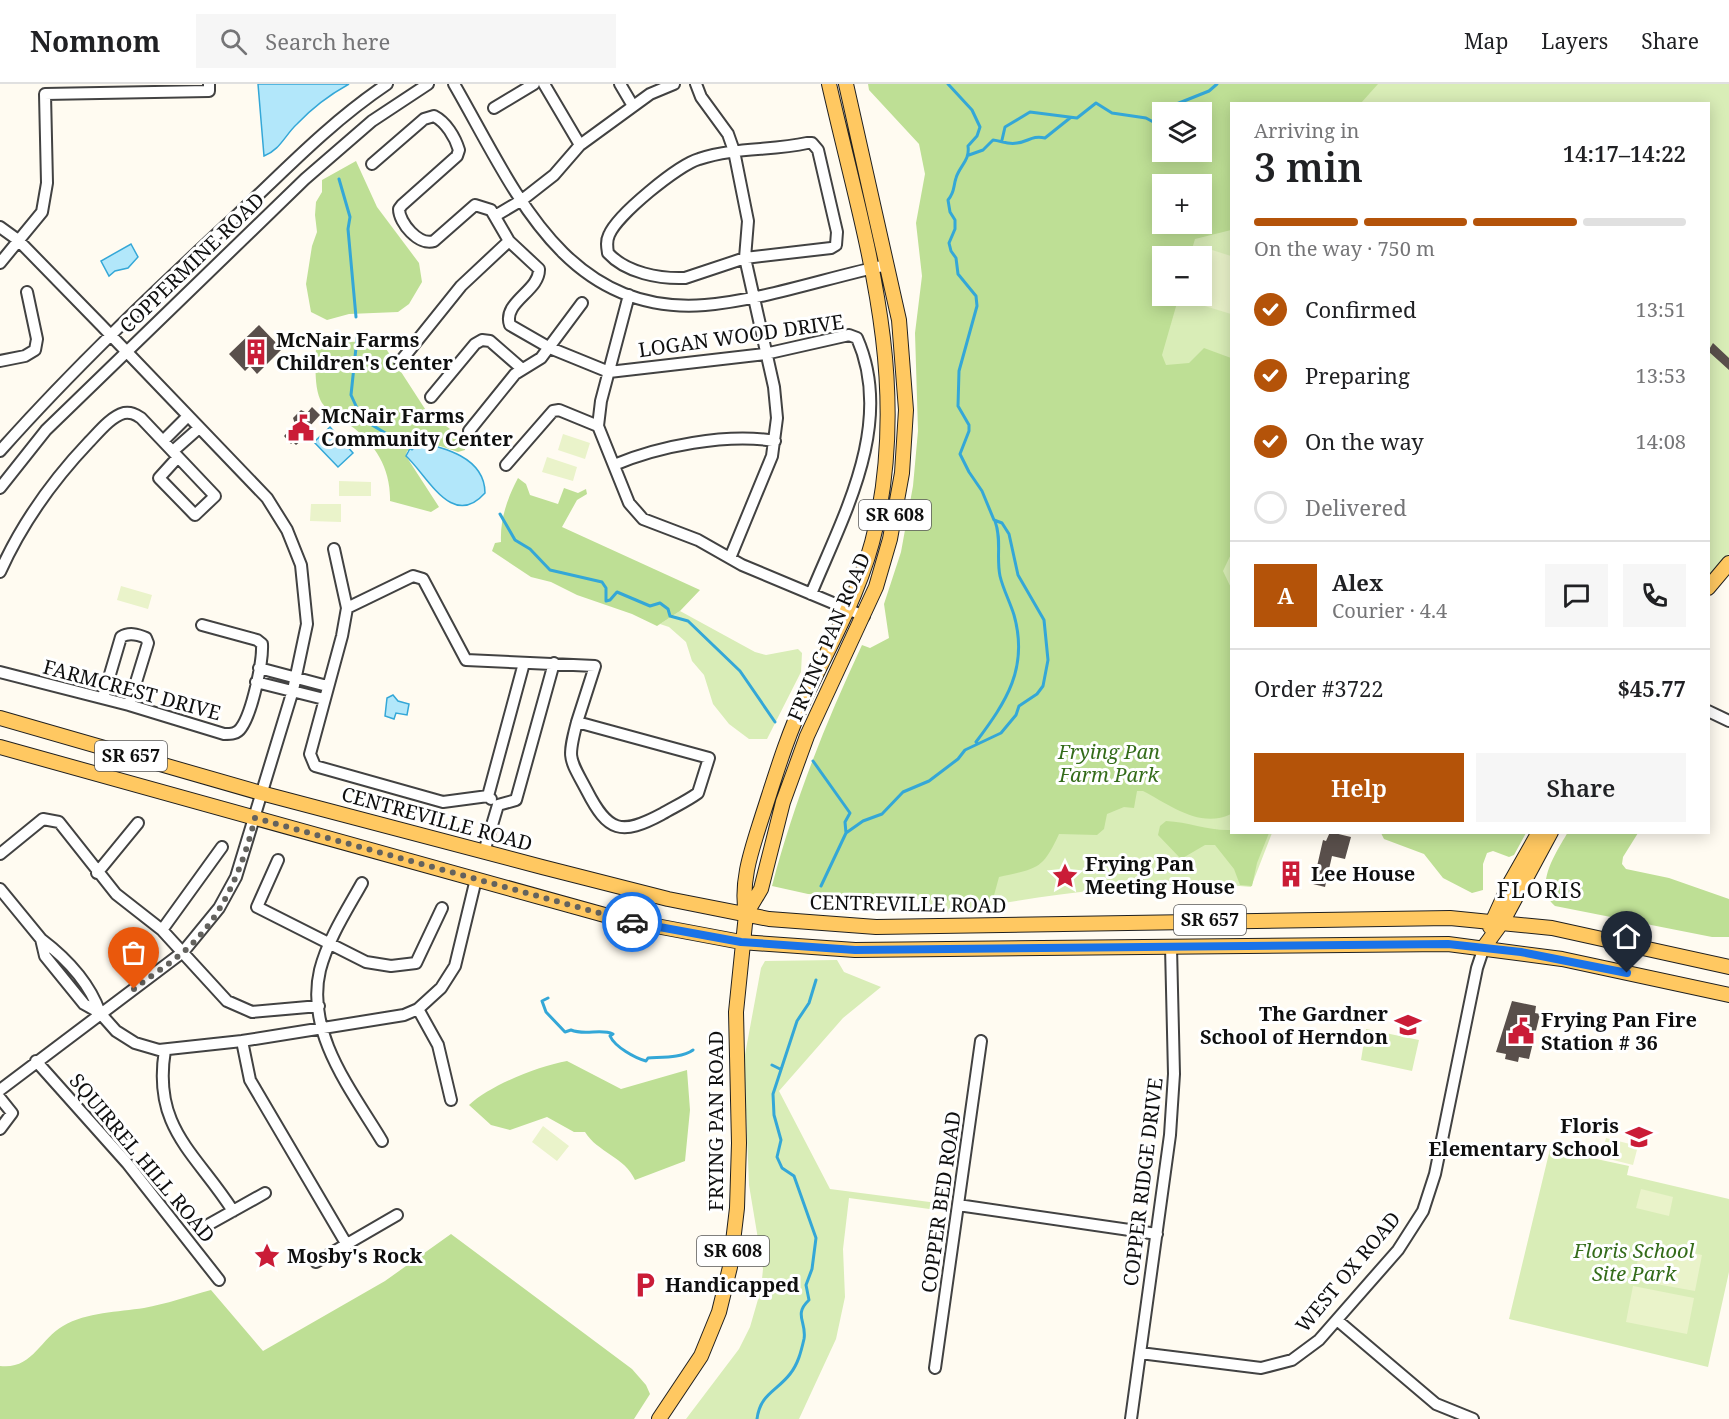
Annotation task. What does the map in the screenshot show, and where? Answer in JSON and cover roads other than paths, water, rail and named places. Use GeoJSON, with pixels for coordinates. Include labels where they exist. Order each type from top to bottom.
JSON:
{"type":"FeatureCollection","features":[{"type":"Feature","properties":{"kind":"main road","name":"FRYING PAN ROAD"},"geometry":{"type":"LineString","coordinates":[[746,914],[742,894],[753,846],[784,749],[804,700],[848,609],[876,528],[887,455],[889,398],[886,351],[829,84]]}},
{"type":"Feature","properties":{"kind":"main road","name":"FRYING PAN ROAD"},"geometry":{"type":"LineString","coordinates":[[659,1419],[700,1356],[719,1312],[730,1268],[737,1208],[739,1143],[735,1037],[741,942],[746,914],[761,889],[783,802],[803,747],[864,616],[890,539],[898,505],[906,444],[904,362],[887,265],[846,84]]}},
{"type":"Feature","properties":{"kind":"main road"},"geometry":{"type":"LineString","coordinates":[[1710,586],[1729,563]]}},
{"type":"Feature","properties":{"kind":"main road","name":"CENTREVILLE ROAD"},"geometry":{"type":"LineString","coordinates":[[0,718],[261,793],[639,892],[788,921],[876,927],[1395,917],[1497,921],[1576,933],[1729,967]]}},
{"type":"Feature","properties":{"kind":"main road","name":"CENTREVILLE ROAD"},"geometry":{"type":"LineString","coordinates":[[0,747],[619,919],[741,942],[855,950],[1402,944],[1484,947],[1563,959],[1729,995]]}},
{"type":"Feature","properties":{"kind":"main road","name":"WEST OX ROAD"},"geometry":{"type":"LineString","coordinates":[[1484,947],[1538,834]]}},
{"type":"Feature","properties":{"kind":"main road","name":"WEST OX ROAD"},"geometry":{"type":"LineString","coordinates":[[1497,921],[1550,834]]}},
{"type":"Feature","properties":{"kind":"main road"},"geometry":{"type":"LineString","coordinates":[[1694,987],[1729,990]]}},
{"type":"Feature","properties":{"kind":"street"},"geometry":{"type":"LineString","coordinates":[[0,263],[42,212],[47,183],[45,94],[116,88],[209,91],[209,84]]}},
{"type":"Feature","properties":{"kind":"street","name":"COPPERMINE ROAD"},"geometry":{"type":"LineString","coordinates":[[0,451],[111,335],[294,158],[339,119],[387,84]]}},
{"type":"Feature","properties":{"kind":"street","name":"COPPERMINE ROAD"},"geometry":{"type":"LineString","coordinates":[[0,488],[46,430],[318,167],[372,121],[428,84]]}},
{"type":"Feature","properties":{"kind":"street"},"geometry":{"type":"LineString","coordinates":[[454,84],[537,225],[569,261],[596,280],[629,295],[656,302],[688,306],[720,303],[887,265]]}},
{"type":"Feature","properties":{"kind":"street"},"geometry":{"type":"LineString","coordinates":[[494,108],[534,84]]}},
{"type":"Feature","properties":{"kind":"street"},"geometry":{"type":"LineString","coordinates":[[543,84],[580,145]]}},
{"type":"Feature","properties":{"kind":"street"},"geometry":{"type":"LineString","coordinates":[[620,84],[633,106]]}},
{"type":"Feature","properties":{"kind":"street"},"geometry":{"type":"LineString","coordinates":[[372,164],[424,119],[434,116],[447,127],[459,150],[457,156],[402,205],[400,217],[420,241],[427,243],[434,241],[475,205],[486,206],[495,216],[522,200],[555,175],[580,145],[650,94],[674,84]]}},
{"type":"Feature","properties":{"kind":"street"},"geometry":{"type":"LineString","coordinates":[[696,84],[701,97],[728,134],[734,151],[748,221],[745,258],[774,387],[777,417],[772,456],[730,558]]}},
{"type":"Feature","properties":{"kind":"street"},"geometry":{"type":"LineString","coordinates":[[812,143],[818,150],[838,238],[836,245],[831,248],[745,258],[685,278],[675,279],[628,267],[612,258],[606,246],[610,232],[623,216],[680,169],[697,159],[734,151],[781,149],[812,143]]}},
{"type":"Feature","properties":{"kind":"street","name":"LOGAN WOOD DRIVE"},"geometry":{"type":"LineString","coordinates":[[495,216],[509,241],[537,265],[539,275],[510,310],[508,321],[515,329],[550,348],[609,372],[765,354],[849,335],[857,338],[869,382],[871,407],[862,465],[811,594]]}},
{"type":"Feature","properties":{"kind":"street"},"geometry":{"type":"LineString","coordinates":[[0,227],[18,240],[267,498],[295,547],[301,565],[307,624],[293,690],[255,818],[236,877],[219,908],[183,952],[0,1090]]}},
{"type":"Feature","properties":{"kind":"street"},"geometry":{"type":"LineString","coordinates":[[400,362],[461,286],[509,241]]}},
{"type":"Feature","properties":{"kind":"street"},"geometry":{"type":"LineString","coordinates":[[0,361],[26,356],[35,350],[37,339],[27,292]]}},
{"type":"Feature","properties":{"kind":"street"},"geometry":{"type":"LineString","coordinates":[[629,295],[598,426],[629,503],[643,519],[698,540],[730,558],[864,616]]}},
{"type":"Feature","properties":{"kind":"street"},"geometry":{"type":"LineString","coordinates":[[469,431],[521,368],[534,365],[550,348],[582,303]]}},
{"type":"Feature","properties":{"kind":"street"},"geometry":{"type":"LineString","coordinates":[[431,397],[475,344],[482,340],[490,341],[521,368]]}},
{"type":"Feature","properties":{"kind":"street"},"geometry":{"type":"LineString","coordinates":[[506,465],[553,411],[560,410],[598,426]]}},
{"type":"Feature","properties":{"kind":"street"},"geometry":{"type":"LineString","coordinates":[[0,572],[19,532],[45,491],[102,428],[122,414],[133,413],[164,440],[175,454],[215,496],[195,515],[159,478],[175,454],[200,428]]}},
{"type":"Feature","properties":{"kind":"street"},"geometry":{"type":"LineString","coordinates":[[164,440],[188,416]]}},
{"type":"Feature","properties":{"kind":"street"},"geometry":{"type":"LineString","coordinates":[[614,465],[639,454],[694,443],[750,438],[775,441]]}},
{"type":"Feature","properties":{"kind":"street"},"geometry":{"type":"LineString","coordinates":[[334,549],[347,608],[342,636],[310,754],[315,766],[443,802],[488,796]]}},
{"type":"Feature","properties":{"kind":"street"},"geometry":{"type":"LineString","coordinates":[[347,608],[419,576],[423,579],[466,660],[595,666],[577,722],[569,753],[571,765],[597,811],[612,824],[622,828],[638,827],[698,793],[710,758],[577,722]]}},
{"type":"Feature","properties":{"kind":"street","name":"FARMCREST DRIVE"},"geometry":{"type":"LineString","coordinates":[[0,672],[129,705],[224,734],[233,734],[241,730],[259,668],[262,644],[257,639],[202,625]]}},
{"type":"Feature","properties":{"kind":"street"},"geometry":{"type":"LineString","coordinates":[[103,698],[121,638],[126,634],[136,634],[146,638],[148,643],[129,705]]}},
{"type":"Feature","properties":{"kind":"street"},"geometry":{"type":"LineString","coordinates":[[488,796],[524,663]]}},
{"type":"Feature","properties":{"kind":"street"},"geometry":{"type":"LineString","coordinates":[[498,806],[516,800],[554,663]]}},
{"type":"Feature","properties":{"kind":"street"},"geometry":{"type":"LineString","coordinates":[[259,668],[327,686]]}},
{"type":"Feature","properties":{"kind":"street"},"geometry":{"type":"LineString","coordinates":[[255,682],[324,699]]}},
{"type":"Feature","properties":{"kind":"street"},"geometry":{"type":"LineString","coordinates":[[1710,712],[1729,721]]}},
{"type":"Feature","properties":{"kind":"street"},"geometry":{"type":"LineString","coordinates":[[488,796],[498,806]]}},
{"type":"Feature","properties":{"kind":"street"},"geometry":{"type":"LineString","coordinates":[[484,852],[498,806]]}},
{"type":"Feature","properties":{"kind":"street"},"geometry":{"type":"LineString","coordinates":[[0,854],[43,819],[59,822],[97,873],[116,894],[162,930],[227,1000],[252,1012],[319,1006]]}},
{"type":"Feature","properties":{"kind":"street"},"geometry":{"type":"LineString","coordinates":[[97,873],[138,823]]}},
{"type":"Feature","properties":{"kind":"street"},"geometry":{"type":"LineString","coordinates":[[162,930],[222,847]]}},
{"type":"Feature","properties":{"kind":"street"},"geometry":{"type":"LineString","coordinates":[[278,860],[257,906],[366,962],[391,966],[416,963],[442,909]]}},
{"type":"Feature","properties":{"kind":"street"},"geometry":{"type":"LineString","coordinates":[[0,889],[41,939],[55,949],[94,994],[100,1013],[126,1038],[148,1048],[165,1050],[242,1041],[404,1015],[418,1009],[441,988],[455,966],[476,879]]}},
{"type":"Feature","properties":{"kind":"street"},"geometry":{"type":"LineString","coordinates":[[362,883],[330,944],[320,970],[319,1006],[328,1049],[382,1142]]}},
{"type":"Feature","properties":{"kind":"street","name":"COPPER RIDGE DRIVE"},"geometry":{"type":"LineString","coordinates":[[1131,1419],[1173,1102],[1171,947]]}},
{"type":"Feature","properties":{"kind":"street","name":"WEST OX ROAD"},"geometry":{"type":"LineString","coordinates":[[1140,1353],[1242,1367],[1272,1366],[1292,1360],[1306,1352],[1337,1320],[1405,1241],[1430,1191],[1477,968],[1484,947]]}},
{"type":"Feature","properties":{"kind":"street"},"geometry":{"type":"LineString","coordinates":[[418,1009],[438,1045],[451,1100]]}},
{"type":"Feature","properties":{"kind":"street"},"geometry":{"type":"LineString","coordinates":[[242,1041],[250,1080],[347,1245]]}},
{"type":"Feature","properties":{"kind":"street","name":"COPPER BED ROAD"},"geometry":{"type":"LineString","coordinates":[[935,1368],[981,1041]]}},
{"type":"Feature","properties":{"kind":"street"},"geometry":{"type":"LineString","coordinates":[[165,1050],[162,1085],[166,1111],[176,1135],[233,1211]]}},
{"type":"Feature","properties":{"kind":"street","name":"SQUIRREL HILL ROAD"},"geometry":{"type":"LineString","coordinates":[[36,1061],[127,1163],[219,1280]]}},
{"type":"Feature","properties":{"kind":"street"},"geometry":{"type":"LineString","coordinates":[[0,1098],[12,1113],[0,1129]]}},
{"type":"Feature","properties":{"kind":"street"},"geometry":{"type":"LineString","coordinates":[[206,1226],[265,1193]]}},
{"type":"Feature","properties":{"kind":"street"},"geometry":{"type":"LineString","coordinates":[[958,1205],[1157,1234]]}},
{"type":"Feature","properties":{"kind":"street"},"geometry":{"type":"LineString","coordinates":[[316,1263],[397,1215]]}},
{"type":"Feature","properties":{"kind":"street"},"geometry":{"type":"LineString","coordinates":[[1337,1320],[1436,1404],[1473,1419]]}},
{"type":"Feature","properties":{"kind":"water"},"geometry":{"type":"Polygon","coordinates":[[[258,84],[349,84],[315,107],[278,146],[264,156],[258,84]]]}},
{"type":"Feature","properties":{"kind":"water"},"geometry":{"type":"Polygon","coordinates":[[[131,244],[138,257],[128,268],[115,271],[109,276],[101,261],[131,244]]]}},
{"type":"Feature","properties":{"kind":"water"},"geometry":{"type":"Polygon","coordinates":[[[330,427],[353,453],[338,467],[314,442],[330,427]]]}},
{"type":"Feature","properties":{"kind":"water"},"geometry":{"type":"Polygon","coordinates":[[[414,441],[449,451],[470,462],[483,481],[485,493],[473,503],[462,506],[451,503],[441,496],[406,456],[414,441]]]}},
{"type":"Feature","properties":{"kind":"water"},"geometry":{"type":"Polygon","coordinates":[[[393,695],[398,701],[409,704],[407,715],[396,713],[394,719],[385,716],[387,698],[393,695]]]}},
{"type":"Feature","properties":{"kind":"waterway"},"geometry":{"type":"LineString","coordinates":[[821,886],[846,833],[863,821],[882,814],[903,792],[929,781],[958,759],[965,750],[1001,733],[1016,715],[1019,706],[1037,694],[1043,686],[1048,660],[1044,620],[1018,575],[1009,534],[1002,523],[994,520],[982,491],[960,454],[969,425],[958,406],[959,371],[977,306],[976,296],[958,274],[956,258],[951,251],[949,243],[955,229],[955,220],[950,212],[948,200],[966,159],[968,146],[977,136],[980,127],[972,110],[948,84]]}},
{"type":"Feature","properties":{"kind":"waterway"},"geometry":{"type":"LineString","coordinates":[[1182,102],[1209,91],[1217,84]]}},
{"type":"Feature","properties":{"kind":"waterway"},"geometry":{"type":"LineString","coordinates":[[1002,140],[1005,127],[1030,112],[1077,118],[1096,103],[1112,113],[1146,118],[1152,121]]}},
{"type":"Feature","properties":{"kind":"waterway"},"geometry":{"type":"LineString","coordinates":[[969,155],[983,150],[993,140],[1014,143],[1037,137],[1045,138],[1070,118]]}},
{"type":"Feature","properties":{"kind":"waterway"},"geometry":{"type":"LineString","coordinates":[[339,179],[350,217],[348,229],[356,317]]}},
{"type":"Feature","properties":{"kind":"waterway"},"geometry":{"type":"LineString","coordinates":[[357,338],[351,395],[362,419],[412,449]]}},
{"type":"Feature","properties":{"kind":"waterway"},"geometry":{"type":"LineString","coordinates":[[500,514],[515,540],[530,549],[550,570],[602,582],[606,588],[606,601],[617,592],[650,606],[660,603],[668,609],[670,616],[688,621],[740,671],[775,722]]}},
{"type":"Feature","properties":{"kind":"waterway"},"geometry":{"type":"LineString","coordinates":[[976,742],[1005,698],[1012,683],[1019,652],[1014,615],[1000,576],[995,521]]}},
{"type":"Feature","properties":{"kind":"waterway"},"geometry":{"type":"LineString","coordinates":[[813,761],[850,813],[845,822],[846,833]]}},
{"type":"Feature","properties":{"kind":"waterway"},"geometry":{"type":"LineString","coordinates":[[757,1419],[765,1398],[785,1380],[795,1366],[804,1339],[801,1314],[804,1305],[809,1300],[806,1285],[812,1269],[816,1238],[794,1176],[782,1168],[777,1157],[781,1140],[774,1115],[773,1094],[797,1021],[809,1003],[816,980]]}},
{"type":"Feature","properties":{"kind":"waterway"},"geometry":{"type":"LineString","coordinates":[[548,998],[542,1001],[546,1012],[565,1032],[571,1030],[608,1032],[613,1034],[610,1036],[616,1044],[642,1060],[678,1056],[693,1050]]}},
{"type":"Feature","properties":{"kind":"waterway"},"geometry":{"type":"LineString","coordinates":[[772,1065],[780,1069]]}},
{"type":"Feature","properties":{"kind":"place","name":"McNair Farms Children's Center"},"geometry":{"type":"Point","coordinates":[256,352]}},
{"type":"Feature","properties":{"kind":"place","name":"McNair Farms Community Center"},"geometry":{"type":"Point","coordinates":[301,428]}},
{"type":"Feature","properties":{"kind":"place","name":"Lee House"},"geometry":{"type":"Point","coordinates":[1291,874]}},
{"type":"Feature","properties":{"kind":"place","name":"Frying Pan Meeting House"},"geometry":{"type":"Point","coordinates":[1065,876]}},
{"type":"Feature","properties":{"kind":"place","name":"The Gardner School of Herndon"},"geometry":{"type":"Point","coordinates":[1408,1025]}},
{"type":"Feature","properties":{"kind":"place","name":"Frying Pan Fire Station # 36"},"geometry":{"type":"Point","coordinates":[1521,1031]}},
{"type":"Feature","properties":{"kind":"place","name":"Floris Elementary School"},"geometry":{"type":"Point","coordinates":[1639,1137]}},
{"type":"Feature","properties":{"kind":"place","name":"Mosby's Rock"},"geometry":{"type":"Point","coordinates":[267,1256]}},
{"type":"Feature","properties":{"kind":"place","name":"Handicapped"},"geometry":{"type":"Point","coordinates":[645,1285]}},
{"type":"Feature","properties":{"kind":"district","name":"FLORIS"},"geometry":{"type":"Point","coordinates":[1540,890]}},
{"type":"Feature","properties":{"kind":"park label","name":"Frying Pan Farm Park"},"geometry":{"type":"Point","coordinates":[1109,764]}},
{"type":"Feature","properties":{"kind":"park label","name":"Floris School Site Park"},"geometry":{"type":"Point","coordinates":[1634,1262]}}]}
